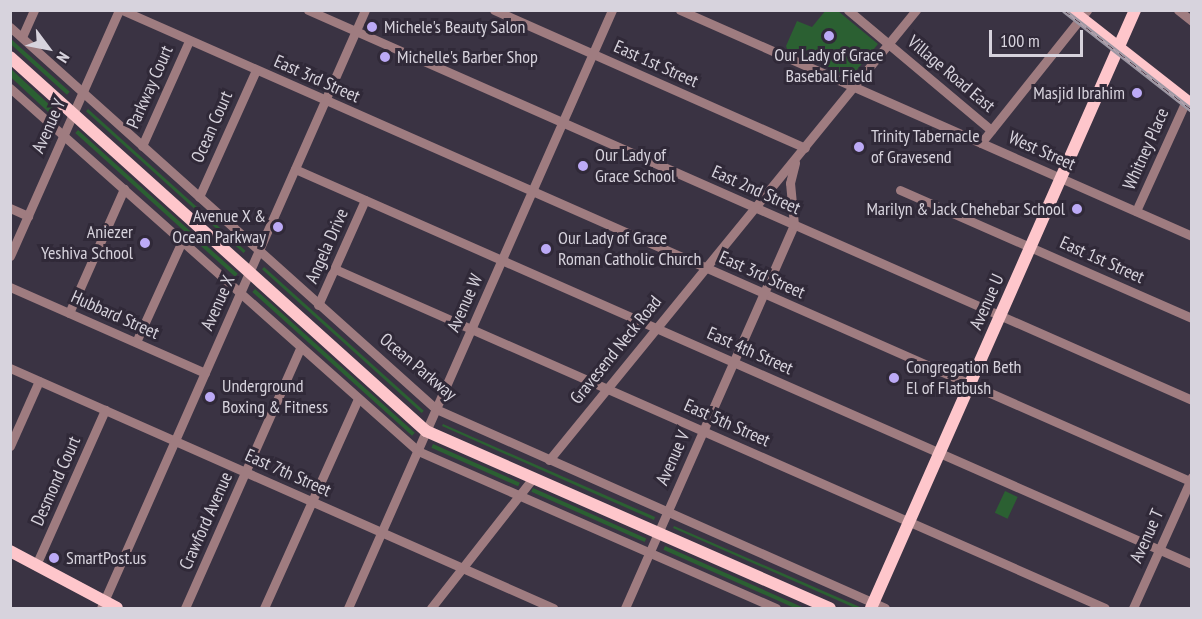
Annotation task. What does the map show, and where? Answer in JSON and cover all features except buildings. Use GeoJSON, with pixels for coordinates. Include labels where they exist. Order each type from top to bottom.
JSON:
{"type":"FeatureCollection","features":[{"type":"Feature","properties":{"kind":"main road","name":"Avenue U"},"geometry":{"type":"LineString","coordinates":[[877,607],[910,522],[1135,10]]}},
{"type":"Feature","properties":{"kind":"main road"},"geometry":{"type":"LineString","coordinates":[[1080,13],[1118,48],[1189,103]]}},
{"type":"Feature","properties":{"kind":"main road"},"geometry":{"type":"LineString","coordinates":[[10,57],[426,431],[830,609]]}},
{"type":"Feature","properties":{"kind":"main road"},"geometry":{"type":"LineString","coordinates":[[10,551],[103,605],[117,609]]}},
{"type":"Feature","properties":{"kind":"street"},"geometry":{"type":"LineString","coordinates":[[22,38],[34,10]]}},
{"type":"Feature","properties":{"kind":"street","name":"East 3rd Street"},"geometry":{"type":"LineString","coordinates":[[120,10],[1191,480]]}},
{"type":"Feature","properties":{"kind":"street","name":"Avenue Y"},"geometry":{"type":"LineString","coordinates":[[10,256],[120,10]]}},
{"type":"Feature","properties":{"kind":"street","name":"East 2nd Street"},"geometry":{"type":"LineString","coordinates":[[308,10],[1191,400]]}},
{"type":"Feature","properties":{"kind":"street","name":"Avenue X"},"geometry":{"type":"LineString","coordinates":[[103,605],[365,10]]}},
{"type":"Feature","properties":{"kind":"street","name":"East 1st Street"},"geometry":{"type":"LineString","coordinates":[[494,10],[803,151]]}},
{"type":"Feature","properties":{"kind":"street","name":"Avenue W"},"geometry":{"type":"LineString","coordinates":[[348,609],[612,10]]}},
{"type":"Feature","properties":{"kind":"street","name":"West Street"},"geometry":{"type":"LineString","coordinates":[[680,10],[1191,236]]}},
{"type":"Feature","properties":{"kind":"street","name":"Village Road East"},"geometry":{"type":"LineString","coordinates":[[848,10],[991,130],[981,143]]}},
{"type":"Feature","properties":{"kind":"street","name":"Gravesend Neck Road"},"geometry":{"type":"LineString","coordinates":[[549,460],[916,10]]}},
{"type":"Feature","properties":{"kind":"street"},"geometry":{"type":"LineString","coordinates":[[1178,10],[1191,21]]}},
{"type":"Feature","properties":{"kind":"street"},"geometry":{"type":"LineString","coordinates":[[991,130],[1080,13]]}},
{"type":"Feature","properties":{"kind":"street","name":"Ocean Parkway"},"geometry":{"type":"LineString","coordinates":[[10,27],[436,409],[877,607]]}},
{"type":"Feature","properties":{"kind":"street","name":"Parkway Court"},"geometry":{"type":"LineString","coordinates":[[142,146],[189,40]]}},
{"type":"Feature","properties":{"kind":"street","name":"Ocean Court"},"geometry":{"type":"LineString","coordinates":[[199,197],[256,70]]}},
{"type":"Feature","properties":{"kind":"street"},"geometry":{"type":"LineString","coordinates":[[10,88],[417,451],[776,609]]}},
{"type":"Feature","properties":{"kind":"street","name":"Whitney Place"},"geometry":{"type":"LineString","coordinates":[[1136,211],[1189,103]]}},
{"type":"Feature","properties":{"kind":"street","name":"Avenue V"},"geometry":{"type":"LineString","coordinates":[[626,609],[794,225],[790,176],[803,151]]}},
{"type":"Feature","properties":{"kind":"street","name":"East 4th Street"},"geometry":{"type":"LineString","coordinates":[[295,169],[1191,564]]}},
{"type":"Feature","properties":{"kind":"street"},"geometry":{"type":"LineString","coordinates":[[69,312],[124,189]]}},
{"type":"Feature","properties":{"kind":"street","name":"East 1st Street"},"geometry":{"type":"LineString","coordinates":[[900,190],[1191,318]]}},
{"type":"Feature","properties":{"kind":"street","name":"Angela Drive"},"geometry":{"type":"LineString","coordinates":[[318,305],[365,200]]}},
{"type":"Feature","properties":{"kind":"street"},"geometry":{"type":"LineString","coordinates":[[10,208],[28,216]]}},
{"type":"Feature","properties":{"kind":"street"},"geometry":{"type":"LineString","coordinates":[[136,342],[182,241]]}},
{"type":"Feature","properties":{"kind":"street","name":"East 5th Street"},"geometry":{"type":"LineString","coordinates":[[335,269],[1105,609]]}},
{"type":"Feature","properties":{"kind":"street","name":"Hubbard Street"},"geometry":{"type":"LineString","coordinates":[[10,287],[205,373]]}},
{"type":"Feature","properties":{"kind":"street","name":"Crawford Avenue"},"geometry":{"type":"LineString","coordinates":[[185,609],[300,348]]}},
{"type":"Feature","properties":{"kind":"street","name":"East 7th Street"},"geometry":{"type":"LineString","coordinates":[[10,368],[553,609]]}},
{"type":"Feature","properties":{"kind":"street"},"geometry":{"type":"LineString","coordinates":[[10,446],[39,381]]}},
{"type":"Feature","properties":{"kind":"street"},"geometry":{"type":"LineString","coordinates":[[264,609],[358,399]]}},
{"type":"Feature","properties":{"kind":"street","name":"Desmond Court"},"geometry":{"type":"LineString","coordinates":[[36,565],[105,410]]}},
{"type":"Feature","properties":{"kind":"street"},"geometry":{"type":"LineString","coordinates":[[431,609],[533,478]]}},
{"type":"Feature","properties":{"kind":"street","name":"Avenue T"},"geometry":{"type":"LineString","coordinates":[[1133,609],[1191,480]]}},
{"type":"Feature","properties":{"kind":"green space","name":"Our Lady of Grace Baseball Field"},"geometry":{"type":"Polygon","coordinates":[[[826,10],[838,11],[878,44],[851,77],[787,49],[786,46],[797,21],[812,27],[826,10]]]}},
{"type":"Feature","properties":{"kind":"green space"},"geometry":{"type":"Polygon","coordinates":[[[11,39],[70,92],[67,95],[10,43],[11,39]]]}},
{"type":"Feature","properties":{"kind":"green space"},"geometry":{"type":"Polygon","coordinates":[[[11,69],[61,116],[57,120],[10,76],[11,69]]]}},
{"type":"Feature","properties":{"kind":"green space"},"geometry":{"type":"Polygon","coordinates":[[[88,109],[246,251],[244,253],[86,111],[88,109]]]}},
{"type":"Feature","properties":{"kind":"green space"},"geometry":{"type":"Polygon","coordinates":[[[78,130],[238,274],[235,277],[75,133],[78,130]]]}},
{"type":"Feature","properties":{"kind":"green space"},"geometry":{"type":"Polygon","coordinates":[[[264,267],[424,411],[422,413],[262,269],[264,267]]]}},
{"type":"Feature","properties":{"kind":"green space"},"geometry":{"type":"Polygon","coordinates":[[[255,289],[415,433],[412,436],[252,292],[255,289]]]}},
{"type":"Feature","properties":{"kind":"green space"},"geometry":{"type":"Polygon","coordinates":[[[443,424],[655,517],[654,520],[442,426],[443,424]]]}},
{"type":"Feature","properties":{"kind":"green space"},"geometry":{"type":"Polygon","coordinates":[[[433,444],[520,483],[518,486],[431,448],[433,444]]]}},
{"type":"Feature","properties":{"kind":"green space"},"geometry":{"type":"Polygon","coordinates":[[[533,488],[646,538],[645,542],[531,492],[533,488]]]}},
{"type":"Feature","properties":{"kind":"green space"},"geometry":{"type":"Polygon","coordinates":[[[1005,491],[1018,497],[1008,519],[995,513],[1005,491]]]}},
{"type":"Feature","properties":{"kind":"green space"},"geometry":{"type":"Polygon","coordinates":[[[674,526],[860,607],[855,608],[673,528],[674,526]]]}},
{"type":"Feature","properties":{"kind":"green space"},"geometry":{"type":"Polygon","coordinates":[[[665,546],[804,608],[794,608],[663,550],[665,546]]]}},
{"type":"Feature","properties":{"kind":"railway"},"geometry":{"type":"LineString","coordinates":[[1064,10],[1192,110]]}},
{"type":"Feature","properties":{"kind":"place","name":"Michele's Beauty Salon"},"geometry":{"type":"Point","coordinates":[372,27]}},
{"type":"Feature","properties":{"kind":"place","name":"Our Lady of Grace Baseball Field"},"geometry":{"type":"Point","coordinates":[829,36]}},
{"type":"Feature","properties":{"kind":"place","name":"Michelle's Barber Shop"},"geometry":{"type":"Point","coordinates":[385,57]}},
{"type":"Feature","properties":{"kind":"place","name":"Masjid Ibrahim"},"geometry":{"type":"Point","coordinates":[1137,93]}},
{"type":"Feature","properties":{"kind":"place","name":"Trinity Tabernacle of Gravesend"},"geometry":{"type":"Point","coordinates":[859,147]}},
{"type":"Feature","properties":{"kind":"place","name":"Our Lady of Grace School"},"geometry":{"type":"Point","coordinates":[583,166]}},
{"type":"Feature","properties":{"kind":"place","name":"Marilyn & Jack Chehebar School"},"geometry":{"type":"Point","coordinates":[1077,209]}},
{"type":"Feature","properties":{"kind":"place","name":"Avenue X & Ocean Parkway"},"geometry":{"type":"Point","coordinates":[278,227]}},
{"type":"Feature","properties":{"kind":"place","name":"Aniezer Yeshiva School"},"geometry":{"type":"Point","coordinates":[145,243]}},
{"type":"Feature","properties":{"kind":"place","name":"Our Lady of Grace Roman Catholic Church"},"geometry":{"type":"Point","coordinates":[546,249]}},
{"type":"Feature","properties":{"kind":"place","name":"Congregation Beth El of Flatbush"},"geometry":{"type":"Point","coordinates":[894,378]}},
{"type":"Feature","properties":{"kind":"place","name":"Underground Boxing & Fitness"},"geometry":{"type":"Point","coordinates":[210,397]}},
{"type":"Feature","properties":{"kind":"place","name":"SmartPost.us"},"geometry":{"type":"Point","coordinates":[54,558]}}]}
